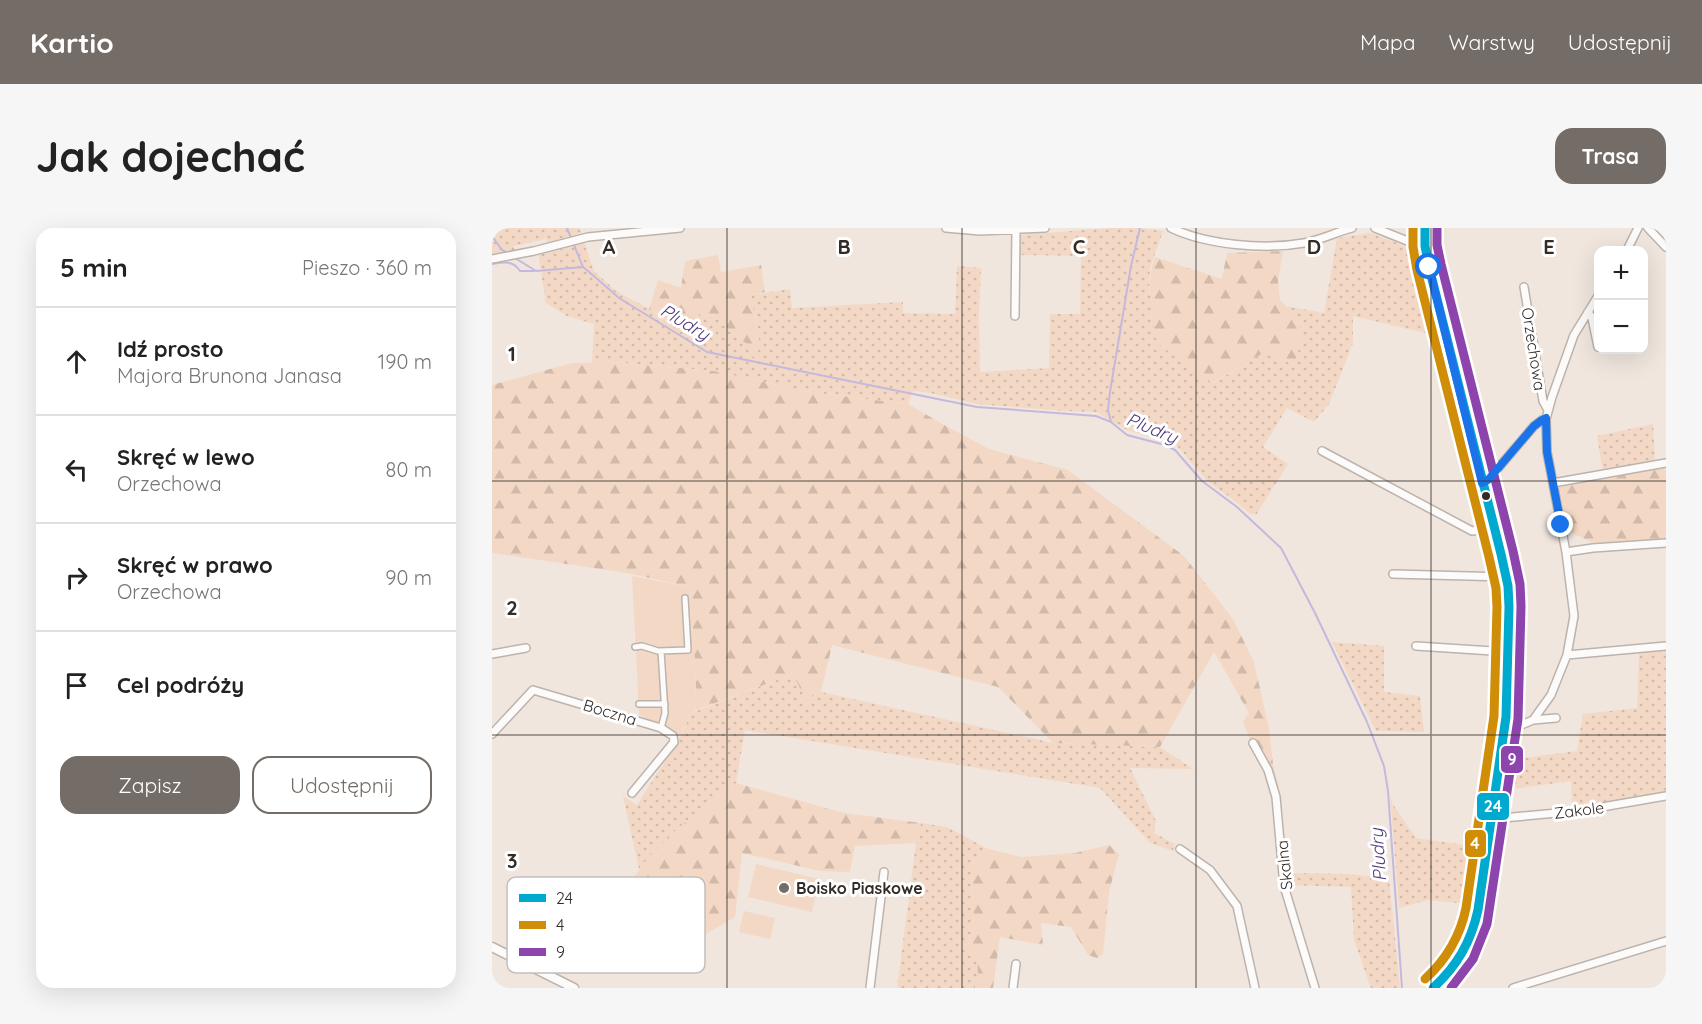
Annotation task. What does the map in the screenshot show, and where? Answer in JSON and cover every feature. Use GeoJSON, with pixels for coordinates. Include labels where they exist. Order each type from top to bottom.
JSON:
{"type":"FeatureCollection","features":[{"type":"Feature","properties":{"kind":"street"},"geometry":{"type":"LineString","coordinates":[[492,259],[588,237],[680,228]]}},
{"type":"Feature","properties":{"kind":"street"},"geometry":{"type":"LineString","coordinates":[[946,228],[980,231],[1045,228]]}},
{"type":"Feature","properties":{"kind":"street"},"geometry":{"type":"LineString","coordinates":[[1171,228],[1189,236],[1215,242],[1267,246],[1305,243],[1352,228]]}},
{"type":"Feature","properties":{"kind":"street"},"geometry":{"type":"LineString","coordinates":[[1375,228],[1425,246]]}},
{"type":"Feature","properties":{"kind":"street"},"geometry":{"type":"LineString","coordinates":[[1425,228],[1425,246],[1434,289],[1506,577],[1509,600],[1504,732],[1478,910],[1471,937],[1459,960],[1433,988]]}},
{"type":"Feature","properties":{"kind":"street"},"geometry":{"type":"LineString","coordinates":[[1630,246],[1638,228]]}},
{"type":"Feature","properties":{"kind":"street"},"geometry":{"type":"LineString","coordinates":[[1647,228],[1666,247]]}},
{"type":"Feature","properties":{"kind":"street"},"geometry":{"type":"LineString","coordinates":[[1015,316],[1016,230]]}},
{"type":"Feature","properties":{"kind":"street","name":"Orzechowa"},"geometry":{"type":"LineString","coordinates":[[1524,287],[1543,401],[1548,410]]}},
{"type":"Feature","properties":{"kind":"street","name":"Orzechowa"},"geometry":{"type":"LineString","coordinates":[[1533,720],[1551,695],[1567,655],[1574,616],[1566,552],[1546,443],[1546,418],[1574,335],[1596,300]]}},
{"type":"Feature","properties":{"kind":"street"},"geometry":{"type":"LineString","coordinates":[[1588,312],[1594,326]]}},
{"type":"Feature","properties":{"kind":"street"},"geometry":{"type":"LineString","coordinates":[[1482,483],[1488,480],[1534,426],[1546,418]]}},
{"type":"Feature","properties":{"kind":"street"},"geometry":{"type":"LineString","coordinates":[[1322,451],[1472,531],[1494,528]]}},
{"type":"Feature","properties":{"kind":"street"},"geometry":{"type":"LineString","coordinates":[[1553,483],[1666,463]]}},
{"type":"Feature","properties":{"kind":"street"},"geometry":{"type":"LineString","coordinates":[[1566,552],[1666,543]]}},
{"type":"Feature","properties":{"kind":"street"},"geometry":{"type":"LineString","coordinates":[[1393,574],[1506,577]]}},
{"type":"Feature","properties":{"kind":"street"},"geometry":{"type":"LineString","coordinates":[[635,647],[642,646],[661,651],[688,650],[685,598]]}},
{"type":"Feature","properties":{"kind":"street"},"geometry":{"type":"LineString","coordinates":[[1416,646],[1508,652]]}},
{"type":"Feature","properties":{"kind":"street"},"geometry":{"type":"LineString","coordinates":[[1567,655],[1666,646]]}},
{"type":"Feature","properties":{"kind":"street"},"geometry":{"type":"LineString","coordinates":[[492,654],[526,648]]}},
{"type":"Feature","properties":{"kind":"street"},"geometry":{"type":"LineString","coordinates":[[632,793],[674,742],[673,736],[661,728],[665,704],[661,651]]}},
{"type":"Feature","properties":{"kind":"street","name":"Boczna"},"geometry":{"type":"LineString","coordinates":[[492,734],[533,690],[661,728]]}},
{"type":"Feature","properties":{"kind":"street"},"geometry":{"type":"LineString","coordinates":[[639,704],[665,704]]}},
{"type":"Feature","properties":{"kind":"street"},"geometry":{"type":"LineString","coordinates":[[1504,732],[1533,720],[1556,718]]}},
{"type":"Feature","properties":{"kind":"street","name":"Skalna"},"geometry":{"type":"LineString","coordinates":[[1253,743],[1268,770],[1274,789],[1279,814],[1284,886],[1315,988]]}},
{"type":"Feature","properties":{"kind":"street","name":"Zakole"},"geometry":{"type":"LineString","coordinates":[[1492,819],[1579,811],[1666,796]]}},
{"type":"Feature","properties":{"kind":"street"},"geometry":{"type":"LineString","coordinates":[[1180,849],[1210,870],[1237,906],[1255,988]]}},
{"type":"Feature","properties":{"kind":"street"},"geometry":{"type":"LineString","coordinates":[[870,988],[884,872]]}},
{"type":"Feature","properties":{"kind":"street"},"geometry":{"type":"LineString","coordinates":[[1513,988],[1666,941]]}},
{"type":"Feature","properties":{"kind":"street"},"geometry":{"type":"LineString","coordinates":[[492,946],[507,954]]}},
{"type":"Feature","properties":{"kind":"street"},"geometry":{"type":"LineString","coordinates":[[1013,988],[1016,964]]}},
{"type":"Feature","properties":{"kind":"street"},"geometry":{"type":"LineString","coordinates":[[545,973],[574,988]]}},
{"type":"Feature","properties":{"kind":"green space"},"geometry":{"type":"Polygon","coordinates":[[[492,228],[580,228],[581,233],[548,243],[546,239],[514,246],[515,252],[492,255],[492,228]]]}},
{"type":"Feature","properties":{"kind":"green space"},"geometry":{"type":"Polygon","coordinates":[[[1110,228],[1163,231],[1150,268],[1149,293],[1213,383],[1265,352],[1301,342],[1299,320],[1286,306],[1324,313],[1337,238],[1370,233],[1415,251],[1438,336],[1353,316],[1353,343],[1329,404],[1314,422],[1287,408],[1263,447],[1288,464],[1256,515],[1249,513],[1207,481],[1176,445],[1127,430],[1096,412],[976,404],[913,391],[908,404],[809,392],[714,371],[613,362],[592,363],[594,324],[567,316],[546,303],[538,253],[584,242],[594,271],[616,291],[649,309],[696,340],[699,314],[715,317],[742,341],[750,345],[759,333],[750,295],[790,289],[792,308],[903,302],[903,313],[955,314],[957,266],[981,268],[980,372],[1049,368],[1050,314],[1080,314],[1081,256],[1019,255],[1020,235],[1110,228]]]}},
{"type":"Feature","properties":{"kind":"green space"},"geometry":{"type":"Polygon","coordinates":[[[1283,251],[1278,281],[1280,300],[1299,319],[1301,342],[1294,365],[1265,352],[1212,383],[1157,343],[1150,289],[1155,257],[1222,279],[1227,253],[1283,251]]]}},
{"type":"Feature","properties":{"kind":"green space"},"geometry":{"type":"Polygon","coordinates":[[[718,255],[721,272],[761,265],[765,292],[750,295],[759,333],[758,358],[750,356],[750,345],[742,341],[715,317],[699,314],[696,340],[649,309],[658,280],[681,288],[685,261],[718,255]]]}},
{"type":"Feature","properties":{"kind":"green space"},"geometry":{"type":"Polygon","coordinates":[[[613,362],[714,371],[809,392],[908,404],[989,449],[1068,470],[1184,556],[1233,619],[1254,662],[1279,787],[1276,790],[1269,768],[1254,740],[1250,740],[1243,722],[1249,713],[1214,652],[1160,747],[1053,743],[998,687],[832,645],[821,692],[806,700],[793,674],[694,711],[696,683],[690,587],[627,573],[492,553],[492,385],[572,363],[613,362]]]}},
{"type":"Feature","properties":{"kind":"green space"},"geometry":{"type":"Polygon","coordinates":[[[1653,424],[1655,461],[1603,473],[1597,436],[1653,424]]]}},
{"type":"Feature","properties":{"kind":"green space"},"geometry":{"type":"Polygon","coordinates":[[[1666,466],[1666,541],[1593,543],[1572,533],[1566,521],[1558,487],[1666,466]]]}},
{"type":"Feature","properties":{"kind":"green space"},"geometry":{"type":"Polygon","coordinates":[[[632,576],[690,587],[696,683],[694,711],[681,735],[639,715],[632,576]]]}},
{"type":"Feature","properties":{"kind":"green space"},"geometry":{"type":"Polygon","coordinates":[[[1332,642],[1384,646],[1384,692],[1420,696],[1424,732],[1376,731],[1332,642]]]}},
{"type":"Feature","properties":{"kind":"green space"},"geometry":{"type":"Polygon","coordinates":[[[1666,651],[1666,793],[1572,808],[1571,781],[1506,790],[1510,760],[1577,751],[1583,714],[1637,708],[1639,653],[1666,651]]]}},
{"type":"Feature","properties":{"kind":"green space"},"geometry":{"type":"Polygon","coordinates":[[[793,674],[807,700],[821,692],[1053,743],[1160,747],[1193,769],[1130,768],[1156,821],[1154,833],[1175,844],[1173,851],[1150,843],[1100,788],[745,730],[736,783],[672,834],[639,869],[623,796],[637,805],[682,734],[691,713],[793,674]]]}},
{"type":"Feature","properties":{"kind":"green space"},"geometry":{"type":"Polygon","coordinates":[[[736,783],[844,813],[921,823],[916,843],[855,846],[850,872],[820,871],[742,853],[735,917],[705,935],[705,877],[634,877],[647,859],[690,818],[736,783]]]}},
{"type":"Feature","properties":{"kind":"green space"},"geometry":{"type":"Polygon","coordinates":[[[1390,795],[1392,803],[1416,838],[1486,848],[1476,905],[1428,900],[1399,908],[1390,795]]]}},
{"type":"Feature","properties":{"kind":"green space"},"geometry":{"type":"Polygon","coordinates":[[[921,823],[947,827],[988,849],[975,860],[972,876],[974,927],[967,947],[977,955],[978,977],[975,988],[897,988],[916,843],[921,823]]]}},
{"type":"Feature","properties":{"kind":"green space"},"geometry":{"type":"Polygon","coordinates":[[[1109,845],[1119,854],[1109,892],[1103,954],[1097,958],[1088,955],[1071,927],[1041,923],[1043,945],[1000,937],[993,988],[975,988],[978,977],[977,955],[967,947],[974,927],[972,876],[975,860],[988,849],[1021,857],[1075,853],[1109,845]]]}},
{"type":"Feature","properties":{"kind":"green space","name":"Boisko Piaskowe"},"geometry":{"type":"Polygon","coordinates":[[[756,864],[819,879],[812,912],[748,897],[756,864]]]}},
{"type":"Feature","properties":{"kind":"green space"},"geometry":{"type":"Polygon","coordinates":[[[1289,873],[1348,874],[1389,878],[1400,988],[1371,988],[1354,940],[1351,887],[1286,885],[1289,873]]]}},
{"type":"Feature","properties":{"kind":"green space"},"geometry":{"type":"Polygon","coordinates":[[[744,911],[775,918],[770,939],[739,932],[744,911]]]}},
{"type":"Feature","properties":{"kind":"waterway","name":"Pludry"},"geometry":{"type":"LineString","coordinates":[[567,228],[583,267],[619,298],[707,352],[977,407],[1096,416],[1111,422],[1127,435],[1175,450],[1202,481],[1237,507],[1281,548],[1367,722],[1384,766],[1388,791],[1402,988]]}},
{"type":"Feature","properties":{"kind":"waterway"},"geometry":{"type":"LineString","coordinates":[[1111,422],[1108,410],[1110,392],[1131,266],[1140,228]]}},
{"type":"Feature","properties":{"kind":"waterway"},"geometry":{"type":"LineString","coordinates":[[492,236],[502,250],[508,253]]}},
{"type":"Feature","properties":{"kind":"waterway"},"geometry":{"type":"LineString","coordinates":[[515,258],[536,271],[583,267]]}},
{"type":"Feature","properties":{"kind":"waterway"},"geometry":{"type":"LineString","coordinates":[[492,264],[508,263],[520,271],[534,271]]}},
{"type":"Feature","properties":{"kind":"transit line","name":"4"},"geometry":{"type":"LineString","coordinates":[[1413,228],[1413,247],[1417,270],[1489,557],[1496,588],[1497,607],[1494,716],[1466,908],[1452,947],[1425,979]]}},
{"type":"Feature","properties":{"kind":"transit line","name":"24"},"geometry":{"type":"LineString","coordinates":[[1425,228],[1425,246],[1429,267],[1501,554],[1508,586],[1509,607],[1506,717],[1478,910],[1462,953],[1433,988]]}},
{"type":"Feature","properties":{"kind":"transit line","name":"9"},"geometry":{"type":"LineString","coordinates":[[1437,228],[1437,245],[1441,264],[1513,551],[1520,584],[1521,606],[1518,719],[1487,924],[1473,959],[1451,988]]}},
{"type":"Feature","properties":{"kind":"place","name":"Boisko Piaskowe"},"geometry":{"type":"Point","coordinates":[784,888]}},
{"type":"Feature","properties":{"kind":"route"},"geometry":{"type":"LineString","coordinates":[[1429,267],[1482,483],[1488,480],[1534,426],[1546,418],[1547,452],[1561,525]]}}]}
